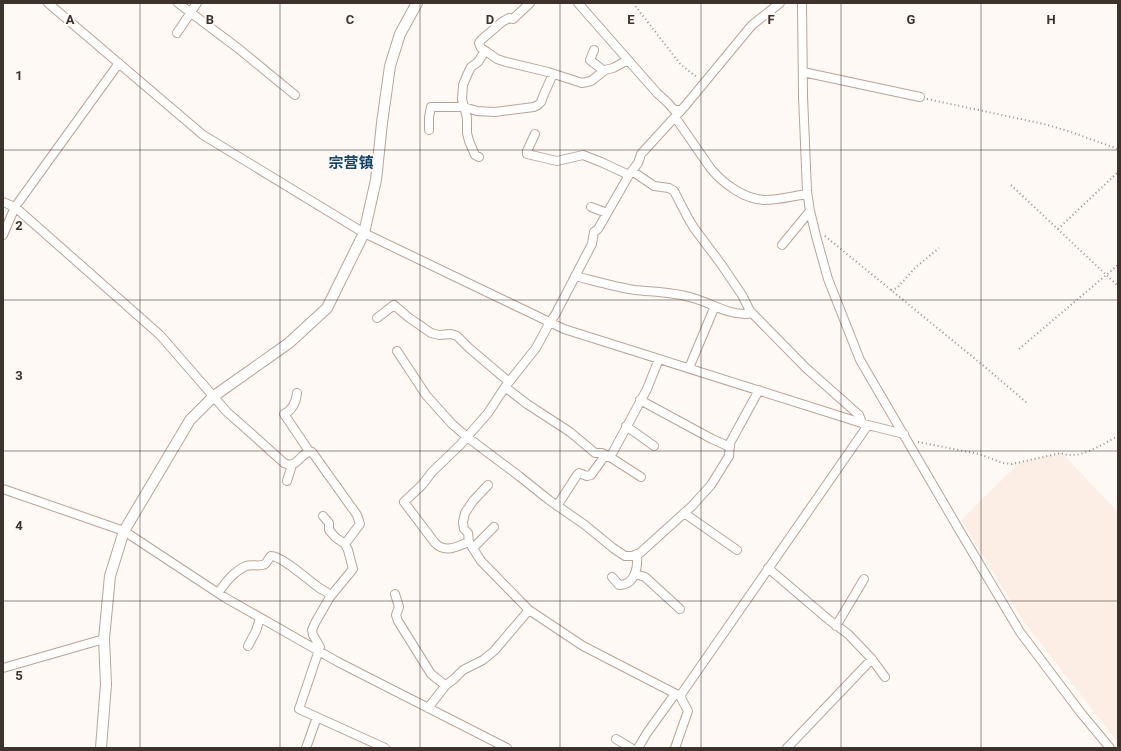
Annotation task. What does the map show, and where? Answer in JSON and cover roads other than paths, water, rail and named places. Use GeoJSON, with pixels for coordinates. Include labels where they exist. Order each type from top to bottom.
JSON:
{"type":"FeatureCollection","features":[{"type":"Feature","properties":{"kind":"street"},"geometry":{"type":"LineString","coordinates":[[48,3],[203,135],[364,233],[564,329],[905,437]]}},
{"type":"Feature","properties":{"kind":"street"},"geometry":{"type":"LineString","coordinates":[[178,3],[239,49],[295,95]]}},
{"type":"Feature","properties":{"kind":"street"},"geometry":{"type":"LineString","coordinates":[[177,33],[197,3]]}},
{"type":"Feature","properties":{"kind":"street"},"geometry":{"type":"LineString","coordinates":[[101,748],[106,684],[104,639],[110,576],[124,531],[190,420],[214,396],[289,343],[327,308],[364,233],[376,180],[390,66],[400,34],[416,3]]}},
{"type":"Feature","properties":{"kind":"street"},"geometry":{"type":"LineString","coordinates":[[530,3],[513,19],[509,18],[502,22],[481,40],[479,43],[481,48],[497,59],[582,83],[591,81],[604,71],[628,60]]}},
{"type":"Feature","properties":{"kind":"street"},"geometry":{"type":"LineString","coordinates":[[578,3],[657,93],[674,110],[681,110]]}},
{"type":"Feature","properties":{"kind":"street"},"geometry":{"type":"LineString","coordinates":[[494,527],[471,545],[446,549],[435,543],[404,502],[422,485],[432,472],[467,437],[488,413],[507,385],[536,348],[592,244],[594,232],[598,228],[630,173],[638,163],[642,154],[752,25],[780,3]]}},
{"type":"Feature","properties":{"kind":"street"},"geometry":{"type":"LineString","coordinates":[[802,3],[807,194],[828,279],[860,360],[1020,632],[1081,713],[1110,748]]}},
{"type":"Feature","properties":{"kind":"street"},"geometry":{"type":"LineString","coordinates":[[594,50],[590,60],[604,71]]}},
{"type":"Feature","properties":{"kind":"street"},"geometry":{"type":"LineString","coordinates":[[479,157],[475,156],[467,133],[467,118],[462,99],[463,85],[471,67],[478,62],[485,51]]}},
{"type":"Feature","properties":{"kind":"street"},"geometry":{"type":"LineString","coordinates":[[3,235],[16,207],[119,63]]}},
{"type":"Feature","properties":{"kind":"street"},"geometry":{"type":"LineString","coordinates":[[803,72],[920,97]]}},
{"type":"Feature","properties":{"kind":"street"},"geometry":{"type":"LineString","coordinates":[[429,130],[431,107],[464,107],[477,111],[495,112],[534,107],[541,102],[553,74]]}},
{"type":"Feature","properties":{"kind":"street"},"geometry":{"type":"LineString","coordinates":[[675,117],[711,169],[723,181],[740,193],[763,200],[807,194]]}},
{"type":"Feature","properties":{"kind":"street"},"geometry":{"type":"LineString","coordinates":[[535,134],[527,154],[557,160],[583,155],[630,173],[654,186],[669,188],[674,191],[688,218],[722,264],[742,295],[750,311],[806,368],[858,414],[865,424]]}},
{"type":"Feature","properties":{"kind":"street"},"geometry":{"type":"LineString","coordinates":[[3,202],[16,207],[160,335],[227,412],[280,460],[288,465],[292,465]]}},
{"type":"Feature","properties":{"kind":"street"},"geometry":{"type":"LineString","coordinates":[[590,207],[607,213]]}},
{"type":"Feature","properties":{"kind":"street"},"geometry":{"type":"LineString","coordinates":[[782,245],[810,211]]}},
{"type":"Feature","properties":{"kind":"street"},"geometry":{"type":"LineString","coordinates":[[575,276],[596,282],[633,289],[692,298],[734,314],[748,314],[750,311]]}},
{"type":"Feature","properties":{"kind":"street"},"geometry":{"type":"LineString","coordinates":[[377,318],[394,305],[408,318],[431,333],[439,335],[451,334],[457,336],[527,404],[570,432],[595,453],[602,453],[610,457],[641,477]]}},
{"type":"Feature","properties":{"kind":"street"},"geometry":{"type":"LineString","coordinates":[[689,368],[714,306]]}},
{"type":"Feature","properties":{"kind":"street"},"geometry":{"type":"LineString","coordinates":[[396,351],[426,395],[452,424],[557,506],[585,525],[625,556],[632,556],[640,553],[684,513],[711,485],[728,456],[730,443],[759,390]]}},
{"type":"Feature","properties":{"kind":"street"},"geometry":{"type":"LineString","coordinates":[[610,457],[647,388],[659,359]]}},
{"type":"Feature","properties":{"kind":"street"},"geometry":{"type":"LineString","coordinates":[[297,393],[292,408],[284,414],[309,451],[312,452],[358,515],[360,524],[345,544]]}},
{"type":"Feature","properties":{"kind":"street"},"geometry":{"type":"LineString","coordinates":[[640,400],[712,439],[730,446]]}},
{"type":"Feature","properties":{"kind":"street"},"geometry":{"type":"LineString","coordinates":[[638,748],[647,733],[677,695],[768,568],[865,424]]}},
{"type":"Feature","properties":{"kind":"street"},"geometry":{"type":"LineString","coordinates":[[626,426],[654,446]]}},
{"type":"Feature","properties":{"kind":"street"},"geometry":{"type":"LineString","coordinates":[[287,481],[292,465],[309,451]]}},
{"type":"Feature","properties":{"kind":"street"},"geometry":{"type":"LineString","coordinates":[[557,506],[577,474],[579,473],[587,476],[591,475],[604,457],[610,457]]}},
{"type":"Feature","properties":{"kind":"street"},"geometry":{"type":"LineString","coordinates":[[488,485],[473,501],[462,522],[468,533],[471,545],[481,561],[529,610],[583,646],[677,695],[688,711],[675,748]]}},
{"type":"Feature","properties":{"kind":"street"},"geometry":{"type":"LineString","coordinates":[[3,489],[124,531],[218,593],[260,618],[428,708],[507,748]]}},
{"type":"Feature","properties":{"kind":"street"},"geometry":{"type":"LineString","coordinates":[[684,513],[738,550]]}},
{"type":"Feature","properties":{"kind":"street"},"geometry":{"type":"LineString","coordinates":[[323,516],[329,523],[329,530],[335,537],[345,544],[353,569],[331,595],[312,630],[313,635],[320,647],[300,709],[384,748]]}},
{"type":"Feature","properties":{"kind":"street"},"geometry":{"type":"LineString","coordinates":[[612,577],[619,585],[623,585],[631,580],[635,576],[638,565],[637,554]]}},
{"type":"Feature","properties":{"kind":"street"},"geometry":{"type":"LineString","coordinates":[[218,593],[231,576],[239,570],[254,564],[260,566],[264,564],[271,556],[274,556],[289,564],[318,588],[331,595]]}},
{"type":"Feature","properties":{"kind":"street"},"geometry":{"type":"LineString","coordinates":[[768,568],[836,626],[848,634],[872,659],[885,677]]}},
{"type":"Feature","properties":{"kind":"street"},"geometry":{"type":"LineString","coordinates":[[635,574],[645,577],[680,609]]}},
{"type":"Feature","properties":{"kind":"street"},"geometry":{"type":"LineString","coordinates":[[836,626],[864,579]]}},
{"type":"Feature","properties":{"kind":"street"},"geometry":{"type":"LineString","coordinates":[[395,594],[399,607],[396,614],[398,621],[431,674],[445,685]]}},
{"type":"Feature","properties":{"kind":"street"},"geometry":{"type":"LineString","coordinates":[[428,708],[445,685],[463,670],[483,660],[494,650],[529,610]]}},
{"type":"Feature","properties":{"kind":"street"},"geometry":{"type":"LineString","coordinates":[[248,646],[256,631],[260,618]]}},
{"type":"Feature","properties":{"kind":"street"},"geometry":{"type":"LineString","coordinates":[[3,668],[104,639]]}},
{"type":"Feature","properties":{"kind":"street"},"geometry":{"type":"LineString","coordinates":[[787,748],[872,659]]}},
{"type":"Feature","properties":{"kind":"street"},"geometry":{"type":"LineString","coordinates":[[306,748],[317,718]]}},
{"type":"Feature","properties":{"kind":"street"},"geometry":{"type":"LineString","coordinates":[[616,739],[631,748]]}},
{"type":"Feature","properties":{"kind":"district","name":"宗营镇"},"geometry":{"type":"Point","coordinates":[351,163]}}]}
